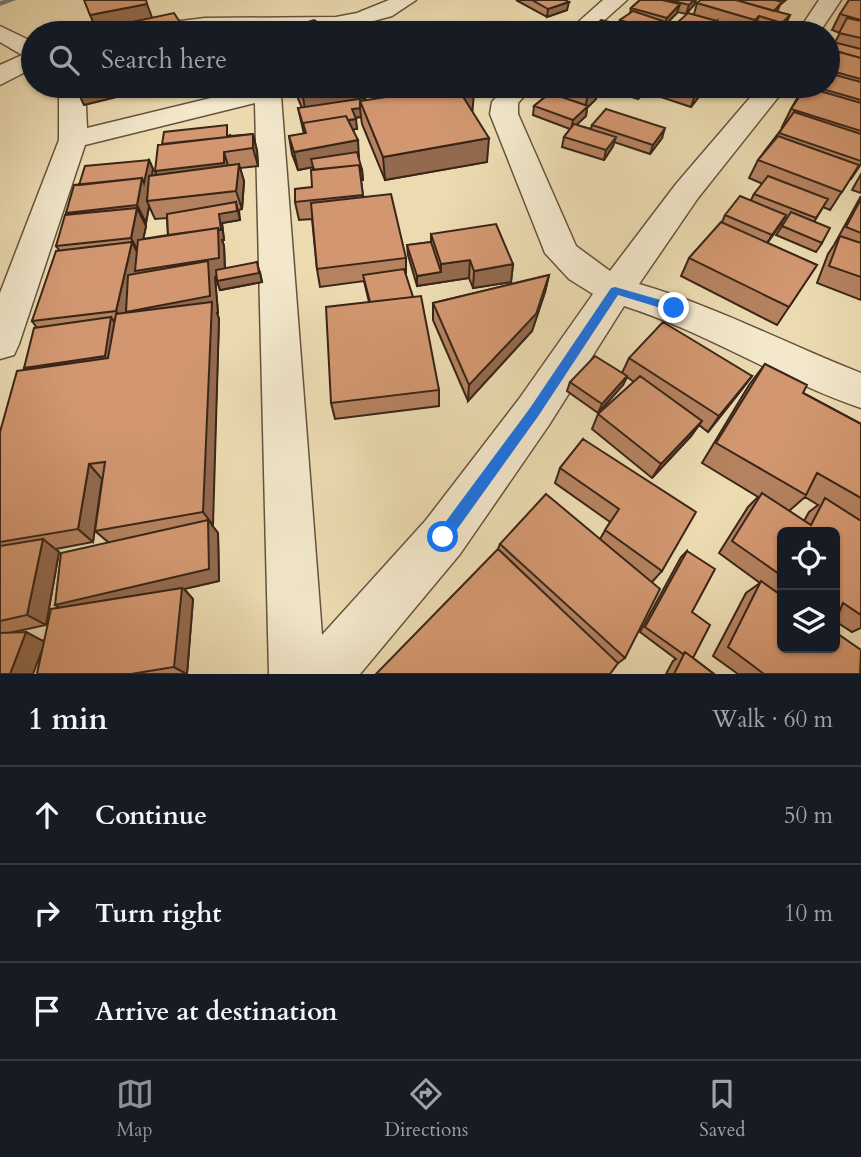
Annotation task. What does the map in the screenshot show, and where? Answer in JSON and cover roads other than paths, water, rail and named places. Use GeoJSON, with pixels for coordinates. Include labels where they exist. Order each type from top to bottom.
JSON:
{"type":"FeatureCollection","features":[{"type":"Feature","properties":{"kind":"street"},"geometry":{"type":"LineString","coordinates":[[350,21],[387,11],[405,0]]}},
{"type":"Feature","properties":{"kind":"street"},"geometry":{"type":"LineString","coordinates":[[589,8],[616,0]]}},
{"type":"Feature","properties":{"kind":"street"},"geometry":{"type":"LineString","coordinates":[[816,21],[830,0]]}},
{"type":"Feature","properties":{"kind":"street"},"geometry":{"type":"LineString","coordinates":[[0,33],[21,44]]}},
{"type":"Feature","properties":{"kind":"street"},"geometry":{"type":"LineString","coordinates":[[0,77],[21,64]]}},
{"type":"Feature","properties":{"kind":"street"},"geometry":{"type":"LineString","coordinates":[[0,344],[73,140],[72,98]]}},
{"type":"Feature","properties":{"kind":"street"},"geometry":{"type":"LineString","coordinates":[[73,140],[243,98]]}},
{"type":"Feature","properties":{"kind":"street"},"geometry":{"type":"LineString","coordinates":[[280,98],[297,674]]}},
{"type":"Feature","properties":{"kind":"street"},"geometry":{"type":"LineString","coordinates":[[509,98],[505,102],[504,114],[562,253],[581,270],[615,290],[674,308],[776,356],[861,391]]}},
{"type":"Feature","properties":{"kind":"street"},"geometry":{"type":"LineString","coordinates":[[324,674],[443,537],[534,412],[615,290],[687,191],[764,98]]}},
{"type":"Feature","properties":{"kind":"waterway"},"geometry":{"type":"LineString","coordinates":[[0,4],[12,0]]}}]}
